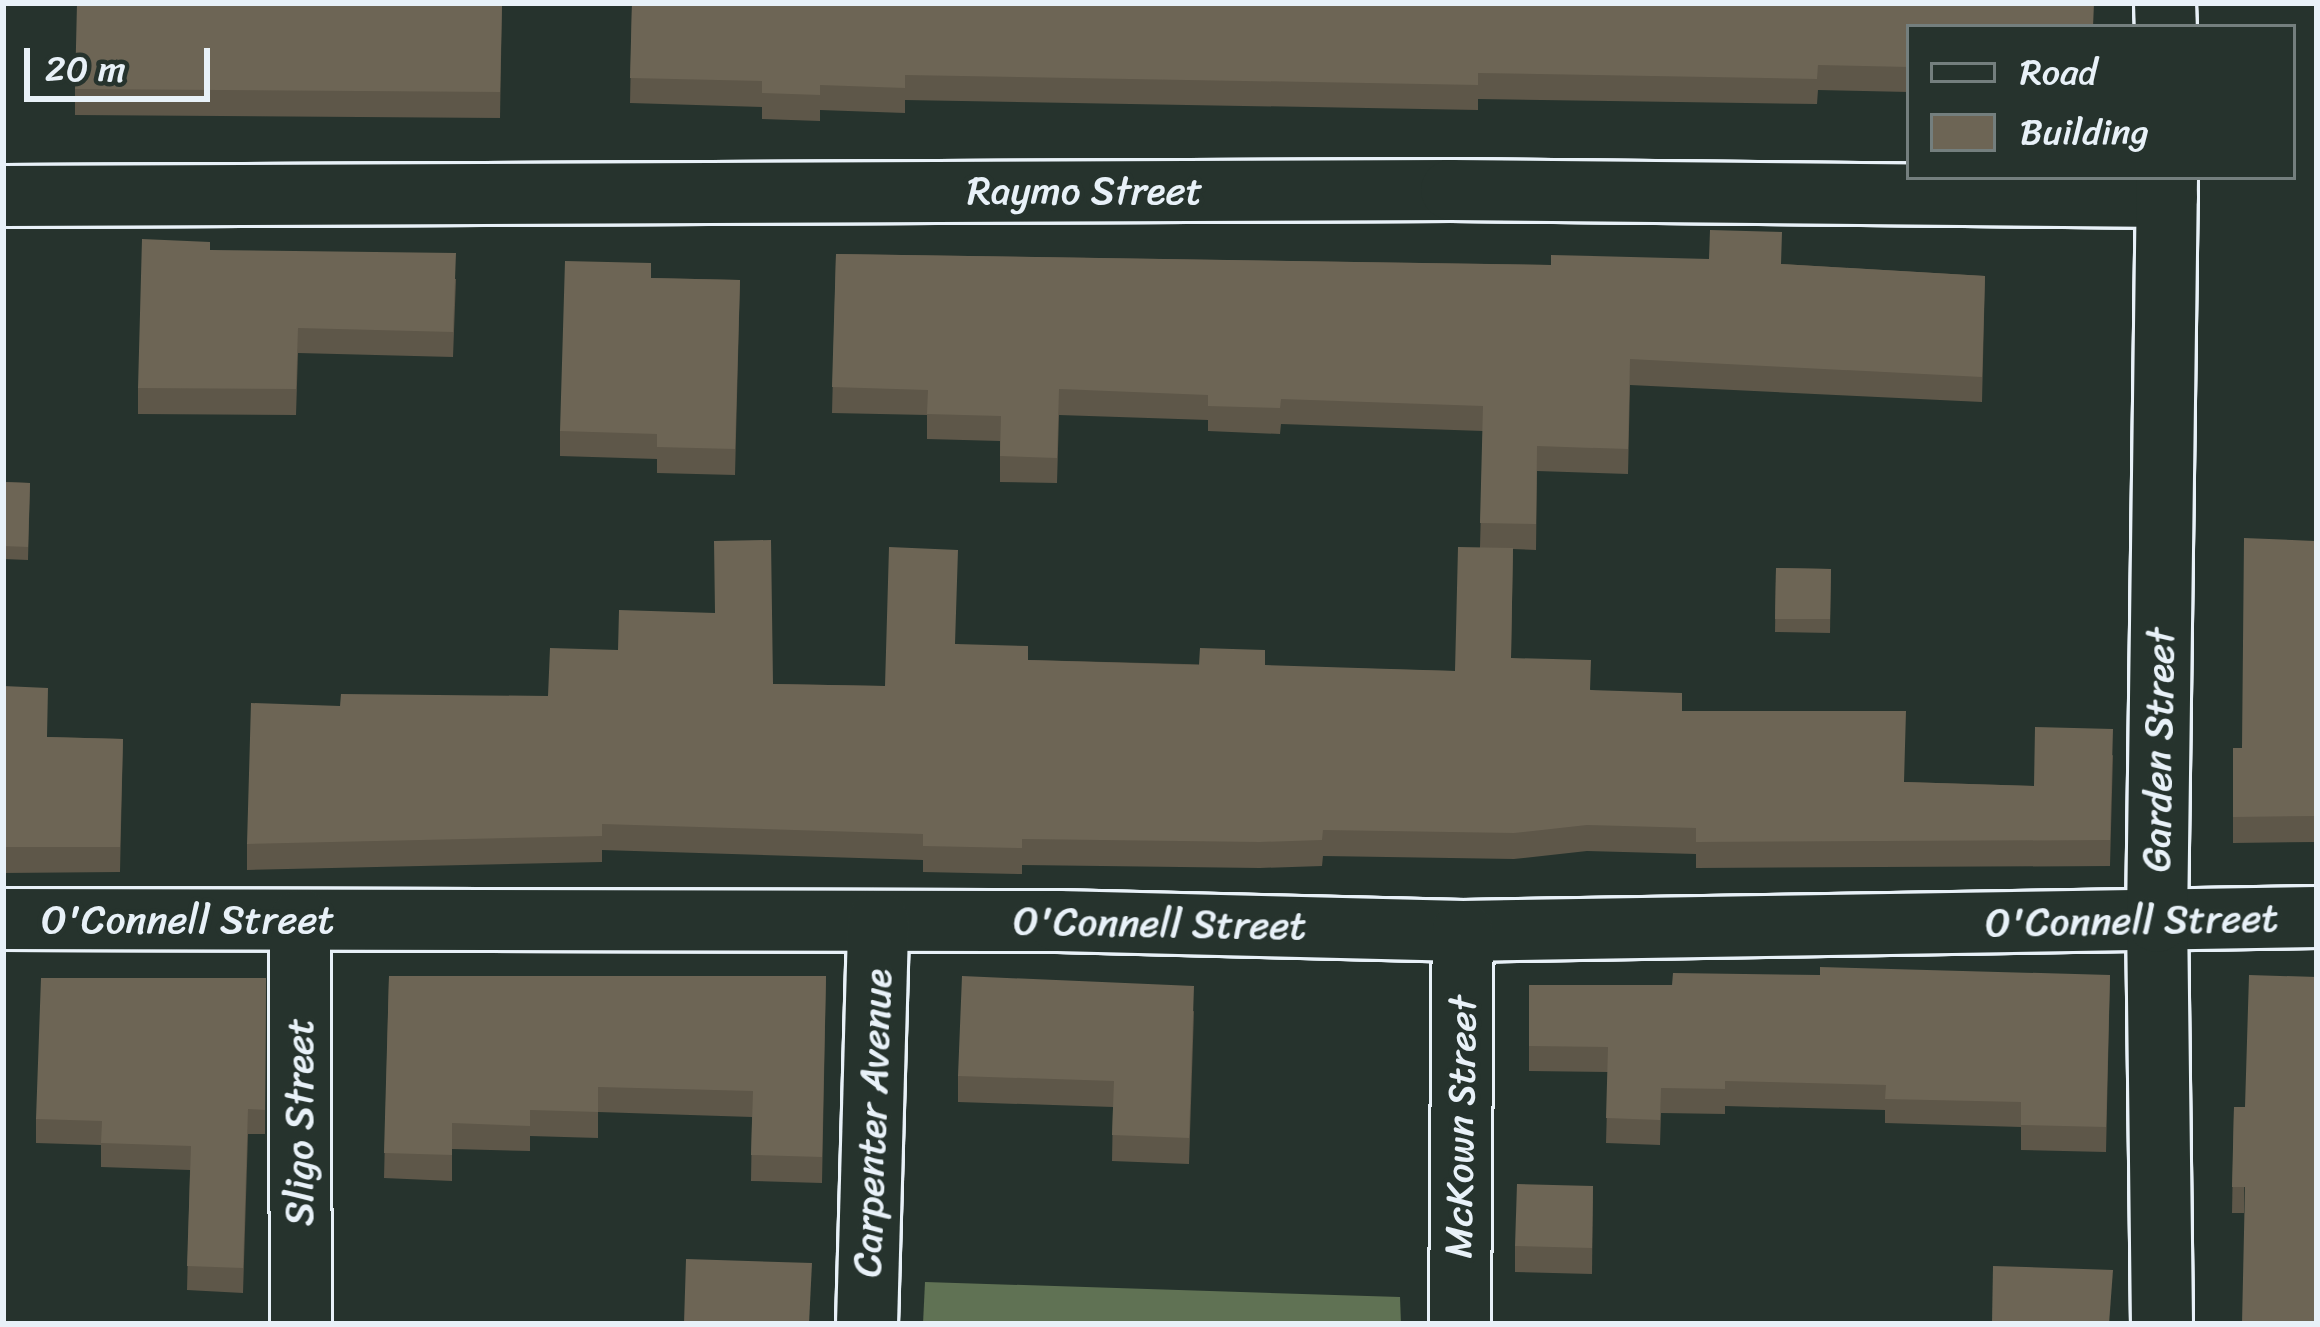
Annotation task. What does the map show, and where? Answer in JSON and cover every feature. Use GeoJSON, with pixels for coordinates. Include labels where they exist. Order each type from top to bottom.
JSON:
{"type":"FeatureCollection","features":[{"type":"Feature","properties":{"kind":"street","name":"Raymo Street"},"geometry":{"type":"LineString","coordinates":[[3,196],[2167,187]]}},
{"type":"Feature","properties":{"kind":"street","name":"Garden Street"},"geometry":{"type":"LineString","coordinates":[[2162,1324],[2157,922],[2167,187]]}},
{"type":"Feature","properties":{"kind":"street","name":"O'Connell Street"},"geometry":{"type":"LineString","coordinates":[[3,919],[878,921],[1463,931],[2317,917]]}},
{"type":"Feature","properties":{"kind":"street","name":"Sligo Street"},"geometry":{"type":"LineString","coordinates":[[300,920],[301,1324]]}},
{"type":"Feature","properties":{"kind":"street","name":"Carpenter Avenue"},"geometry":{"type":"LineString","coordinates":[[867,1324],[878,921]]}},
{"type":"Feature","properties":{"kind":"street","name":"McKown Street"},"geometry":{"type":"LineString","coordinates":[[1460,1324],[1463,931]]}},
{"type":"Feature","properties":{"kind":"green space"},"geometry":{"type":"Polygon","coordinates":[[[925,1282],[1400,1297],[1401,1324],[923,1324],[925,1282]]]}},
{"type":"Feature","properties":{"kind":"building"},"geometry":{"type":"Polygon","coordinates":[[[77,3],[502,3],[500,92],[75,89],[77,3]]]}},
{"type":"Feature","properties":{"kind":"building"},"geometry":{"type":"Polygon","coordinates":[[[632,3],[2094,3],[2093,24],[1906,24],[1906,67],[1818,65],[1817,79],[1478,73],[1478,85],[905,75],[905,88],[820,85],[820,95],[762,93],[762,81],[630,78],[632,3]]]}},
{"type":"Feature","properties":{"kind":"building"},"geometry":{"type":"Polygon","coordinates":[[[1710,230],[1782,232],[1781,264],[1985,276],[1982,377],[1630,359],[1628,449],[1537,446],[1536,524],[1480,523],[1483,406],[1281,399],[1280,408],[1208,406],[1208,395],[1059,389],[1057,458],[1000,456],[1001,416],[927,414],[928,390],[832,387],[836,254],[1551,265],[1551,255],[1709,259],[1710,230]]]}},
{"type":"Feature","properties":{"kind":"building"},"geometry":{"type":"Polygon","coordinates":[[[142,239],[210,242],[210,250],[456,253],[453,332],[298,328],[296,389],[138,388],[142,239]]]}},
{"type":"Feature","properties":{"kind":"building"},"geometry":{"type":"Polygon","coordinates":[[[565,261],[651,263],[651,278],[740,280],[735,449],[657,447],[657,434],[560,431],[565,261]]]}},
{"type":"Feature","properties":{"kind":"building"},"geometry":{"type":"Polygon","coordinates":[[[2317,474],[2317,816],[2233,817],[2233,748],[2242,748],[2244,538],[2315,541],[2317,474]]]}},
{"type":"Feature","properties":{"kind":"building"},"geometry":{"type":"Polygon","coordinates":[[[3,482],[30,483],[28,547],[3,546],[3,482]]]}},
{"type":"Feature","properties":{"kind":"building"},"geometry":{"type":"Polygon","coordinates":[[[771,540],[773,684],[885,686],[889,547],[958,550],[955,644],[1028,646],[1028,660],[1199,665],[1200,648],[1265,650],[1265,665],[1455,671],[1458,547],[1513,548],[1511,658],[1591,660],[1590,690],[1682,693],[1682,711],[1906,711],[1904,782],[2034,786],[2035,727],[2113,729],[2110,840],[1696,842],[1696,828],[1587,825],[1514,833],[1323,830],[1322,840],[1260,842],[1022,839],[1022,848],[923,846],[923,834],[602,824],[602,836],[247,844],[251,703],[340,706],[341,694],[548,696],[550,648],[618,650],[619,610],[715,613],[714,541],[771,540]]]}},
{"type":"Feature","properties":{"kind":"building"},"geometry":{"type":"Polygon","coordinates":[[[1776,568],[1831,569],[1830,619],[1775,619],[1776,568]]]}},
{"type":"Feature","properties":{"kind":"building"},"geometry":{"type":"Polygon","coordinates":[[[3,686],[48,688],[47,737],[123,739],[120,847],[3,847],[3,686]]]}},
{"type":"Feature","properties":{"kind":"building"},"geometry":{"type":"Polygon","coordinates":[[[1820,967],[2110,975],[2106,1127],[2021,1125],[2021,1102],[1885,1099],[1886,1085],[1725,1081],[1725,1089],[1661,1088],[1660,1120],[1606,1118],[1608,1047],[1529,1046],[1529,985],[1672,985],[1673,973],[1820,975],[1820,967]]]}},
{"type":"Feature","properties":{"kind":"building"},"geometry":{"type":"Polygon","coordinates":[[[2249,975],[2317,977],[2317,1324],[2242,1324],[2245,1187],[2232,1187],[2234,1107],[2245,1107],[2249,975]]]}},
{"type":"Feature","properties":{"kind":"building"},"geometry":{"type":"Polygon","coordinates":[[[389,976],[826,976],[822,1157],[751,1155],[753,1091],[598,1087],[598,1112],[530,1110],[530,1126],[452,1123],[452,1155],[384,1153],[389,976]]]}},
{"type":"Feature","properties":{"kind":"building"},"geometry":{"type":"Polygon","coordinates":[[[962,976],[1194,986],[1189,1138],[1112,1135],[1114,1081],[958,1076],[962,976]]]}},
{"type":"Feature","properties":{"kind":"building"},"geometry":{"type":"Polygon","coordinates":[[[41,978],[266,978],[265,1110],[248,1109],[243,1268],[187,1266],[191,1146],[101,1143],[102,1121],[36,1119],[41,978]]]}},
{"type":"Feature","properties":{"kind":"building"},"geometry":{"type":"Polygon","coordinates":[[[1517,1184],[1593,1186],[1592,1248],[1515,1246],[1517,1184]]]}},
{"type":"Feature","properties":{"kind":"building"},"geometry":{"type":"Polygon","coordinates":[[[686,1259],[812,1263],[809,1324],[684,1324],[686,1259]]]}},
{"type":"Feature","properties":{"kind":"building"},"geometry":{"type":"Polygon","coordinates":[[[1993,1266],[2113,1270],[2109,1324],[1992,1324],[1993,1266]]]}}]}
